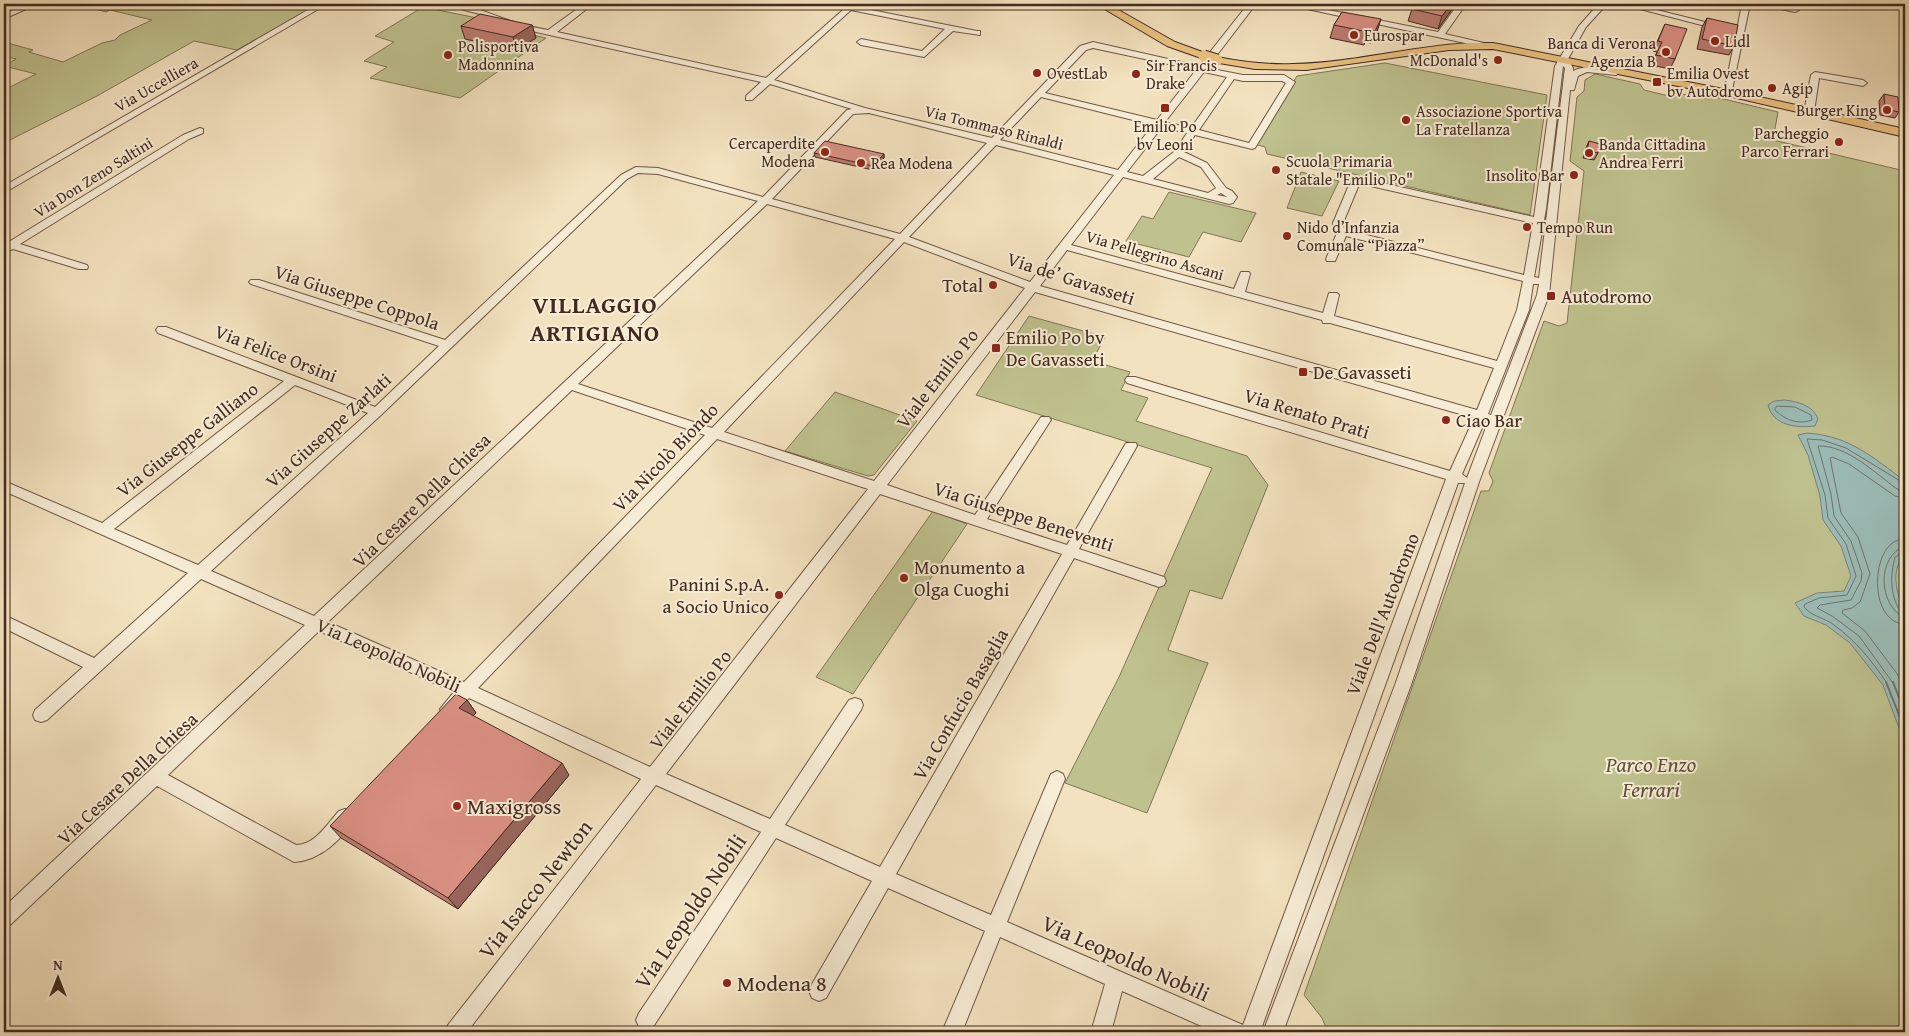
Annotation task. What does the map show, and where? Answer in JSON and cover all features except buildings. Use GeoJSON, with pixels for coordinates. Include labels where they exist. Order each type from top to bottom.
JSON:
{"type":"FeatureCollection","features":[{"type":"Feature","properties":{"kind":"main road"},"geometry":{"type":"LineString","coordinates":[[1101,4],[1203,62],[1217,60],[1267,67],[1302,68],[1442,48],[1470,45],[1493,46],[1549,57],[1562,63],[1650,77],[1728,93],[1905,133]]}},
{"type":"Feature","properties":{"kind":"street"},"geometry":{"type":"LineString","coordinates":[[4,17],[33,4]]}},
{"type":"Feature","properties":{"kind":"street","name":"Via Uccelliera"},"geometry":{"type":"LineString","coordinates":[[4,190],[323,4]]}},
{"type":"Feature","properties":{"kind":"street","name":"Via Tommaso Rinaldi"},"geometry":{"type":"LineString","coordinates":[[444,4],[482,12],[518,26],[768,81],[862,110],[1228,201],[1231,199],[1231,195],[1222,190],[1204,165],[1178,153]]}},
{"type":"Feature","properties":{"kind":"street"},"geometry":{"type":"LineString","coordinates":[[550,33],[589,4]]}},
{"type":"Feature","properties":{"kind":"street"},"geometry":{"type":"LineString","coordinates":[[831,4],[852,6],[977,33]]}},
{"type":"Feature","properties":{"kind":"street"},"geometry":{"type":"LineString","coordinates":[[972,4],[981,6]]}},
{"type":"Feature","properties":{"kind":"street","name":"Viale Emilio Po"},"geometry":{"type":"LineString","coordinates":[[654,776],[1159,124],[1203,62],[1252,4]]}},
{"type":"Feature","properties":{"kind":"street"},"geometry":{"type":"LineString","coordinates":[[1288,4],[1493,46]]}},
{"type":"Feature","properties":{"kind":"street"},"geometry":{"type":"LineString","coordinates":[[1441,34],[1462,4]]}},
{"type":"Feature","properties":{"kind":"street"},"geometry":{"type":"LineString","coordinates":[[1581,4],[1601,6]]}},
{"type":"Feature","properties":{"kind":"street"},"geometry":{"type":"LineString","coordinates":[[1625,4],[1679,14],[1740,33]]}},
{"type":"Feature","properties":{"kind":"street"},"geometry":{"type":"LineString","coordinates":[[1728,93],[1746,4]]}},
{"type":"Feature","properties":{"kind":"street"},"geometry":{"type":"LineString","coordinates":[[1761,4],[1795,10]]}},
{"type":"Feature","properties":{"kind":"street"},"geometry":{"type":"LineString","coordinates":[[749,98],[852,6]]}},
{"type":"Feature","properties":{"kind":"street"},"geometry":{"type":"LineString","coordinates":[[1562,63],[1583,26],[1601,6]]}},
{"type":"Feature","properties":{"kind":"street"},"geometry":{"type":"LineString","coordinates":[[861,42],[924,54],[952,28]]}},
{"type":"Feature","properties":{"kind":"street"},"geometry":{"type":"LineString","coordinates":[[1421,30],[1437,40],[1442,48]]}},
{"type":"Feature","properties":{"kind":"street","name":"Via Nicolò Biondo"},"geometry":{"type":"LineString","coordinates":[[440,718],[1083,48],[1089,45],[1203,62]]}},
{"type":"Feature","properties":{"kind":"street"},"geometry":{"type":"LineString","coordinates":[[1038,94],[1252,146],[1291,82],[1287,79],[1232,76],[1203,62]]}},
{"type":"Feature","properties":{"kind":"street","name":"Viale Dell'Autodromo"},"geometry":{"type":"LineString","coordinates":[[1250,1032],[1454,477],[1488,418],[1537,314],[1546,283],[1553,212],[1552,166],[1562,63],[1569,68],[1566,93],[1552,166],[1541,209],[1523,310],[1500,366],[1488,418],[1472,482],[1403,686],[1273,1032]]}},
{"type":"Feature","properties":{"kind":"street"},"geometry":{"type":"LineString","coordinates":[[1566,93],[1571,89],[1574,74],[1585,71],[1600,70],[1650,77]]}},
{"type":"Feature","properties":{"kind":"street"},"geometry":{"type":"LineString","coordinates":[[1809,112],[1815,75],[1863,83]]}},
{"type":"Feature","properties":{"kind":"street"},"geometry":{"type":"LineString","coordinates":[[1145,180],[1178,153],[1232,76]]}},
{"type":"Feature","properties":{"kind":"street","name":"Via Cesare Della Chiesa"},"geometry":{"type":"LineString","coordinates":[[4,919],[764,201],[845,116],[856,110],[862,110]]}},
{"type":"Feature","properties":{"kind":"street","name":"Via Don Zeno Saltini"},"geometry":{"type":"LineString","coordinates":[[7,248],[186,137],[200,131]]}},
{"type":"Feature","properties":{"kind":"street","name":"Via de’ Gavasseti"},"geometry":{"type":"LineString","coordinates":[[636,170],[658,171],[902,238],[1032,287],[1304,367],[1488,418]]}},
{"type":"Feature","properties":{"kind":"street","name":"Via Giuseppe Zarlati"},"geometry":{"type":"LineString","coordinates":[[41,716],[377,412],[624,177],[636,170]]}},
{"type":"Feature","properties":{"kind":"street"},"geometry":{"type":"LineString","coordinates":[[1539,222],[1360,181],[1354,184],[1338,223],[1338,228],[1343,232],[1546,283]]}},
{"type":"Feature","properties":{"kind":"street"},"geometry":{"type":"LineString","coordinates":[[1541,209],[1553,212]]}},
{"type":"Feature","properties":{"kind":"street"},"geometry":{"type":"LineString","coordinates":[[1331,259],[1343,232]]}},
{"type":"Feature","properties":{"kind":"street","name":"Via Pellegrino Ascani"},"geometry":{"type":"LineString","coordinates":[[1064,246],[1327,320],[1500,366]]}},
{"type":"Feature","properties":{"kind":"street"},"geometry":{"type":"LineString","coordinates":[[7,248],[83,267]]}},
{"type":"Feature","properties":{"kind":"street","name":"Via Pellegrino Ascani"},"geometry":{"type":"LineString","coordinates":[[1238,295],[1245,274]]}},
{"type":"Feature","properties":{"kind":"street","name":"Via Giuseppe Coppola"},"geometry":{"type":"LineString","coordinates":[[255,282],[448,346]]}},
{"type":"Feature","properties":{"kind":"street"},"geometry":{"type":"LineString","coordinates":[[1327,320],[1332,295]]}},
{"type":"Feature","properties":{"kind":"street"},"geometry":{"type":"LineString","coordinates":[[1523,310],[1537,314]]}},
{"type":"Feature","properties":{"kind":"street","name":"Via Felice Orsini"},"geometry":{"type":"LineString","coordinates":[[162,330],[377,412]]}},
{"type":"Feature","properties":{"kind":"street","name":"Via Giuseppe Galliano"},"geometry":{"type":"LineString","coordinates":[[104,529],[294,380]]}},
{"type":"Feature","properties":{"kind":"street","name":"Via Renato Prati"},"geometry":{"type":"LineString","coordinates":[[1131,380],[1472,482]]}},
{"type":"Feature","properties":{"kind":"street","name":"Via Giuseppe Beneventi"},"geometry":{"type":"LineString","coordinates":[[568,385],[1159,581]]}},
{"type":"Feature","properties":{"kind":"street"},"geometry":{"type":"LineString","coordinates":[[978,521],[1044,420]]}},
{"type":"Feature","properties":{"kind":"street","name":"Via Confucio Basaglia"},"geometry":{"type":"LineString","coordinates":[[885,877],[1131,446]]}},
{"type":"Feature","properties":{"kind":"street","name":"Via Leopoldo Nobili"},"geometry":{"type":"LineString","coordinates":[[4,486],[467,690],[654,776],[1237,1032]]}},
{"type":"Feature","properties":{"kind":"street"},"geometry":{"type":"LineString","coordinates":[[4,621],[96,666]]}},
{"type":"Feature","properties":{"kind":"street"},"geometry":{"type":"LineString","coordinates":[[774,828],[855,705]]}},
{"type":"Feature","properties":{"kind":"street","name":"Via Isacco Newton"},"geometry":{"type":"LineString","coordinates":[[455,1032],[654,776]]}},
{"type":"Feature","properties":{"kind":"street"},"geometry":{"type":"LineString","coordinates":[[156,777],[294,854],[307,853],[314,849],[353,809]]}},
{"type":"Feature","properties":{"kind":"street"},"geometry":{"type":"LineString","coordinates":[[952,1032],[1057,779]]}},
{"type":"Feature","properties":{"kind":"street","name":"Via Leopoldo Nobili"},"geometry":{"type":"LineString","coordinates":[[646,1020],[774,828]]}},
{"type":"Feature","properties":{"kind":"street"},"geometry":{"type":"LineString","coordinates":[[819,991],[885,877]]}},
{"type":"Feature","properties":{"kind":"street"},"geometry":{"type":"LineString","coordinates":[[1100,1032],[1116,980]]}},
{"type":"Feature","properties":{"kind":"green space"},"geometry":{"type":"Polygon","coordinates":[[[93,4],[318,4],[237,50],[194,41],[97,96],[4,143],[4,90],[36,74],[4,66],[16,59],[4,56],[4,42],[33,50],[29,52],[63,62],[102,43],[115,40],[120,35],[152,20],[110,10],[106,12],[92,8],[97,6],[93,4]]]}},
{"type":"Feature","properties":{"kind":"green space","name":"Polisportiva Madonnina"},"geometry":{"type":"Polygon","coordinates":[[[423,7],[487,20],[511,30],[546,38],[460,98],[370,78],[387,67],[364,61],[394,42],[375,36],[423,7]]]}},
{"type":"Feature","properties":{"kind":"green space","name":"Associazione Sportiva La Fratellanza"},"geometry":{"type":"Polygon","coordinates":[[[1385,63],[1547,95],[1530,215],[1267,154],[1265,147],[1254,144],[1297,76],[1385,63]]]}},
{"type":"Feature","properties":{"kind":"green space","name":"Parco Enzo Ferrari"},"geometry":{"type":"Polygon","coordinates":[[[1595,74],[1640,84],[1644,90],[1669,96],[1676,93],[1709,99],[1711,96],[1778,112],[1773,140],[1905,171],[1905,1032],[1328,1032],[1322,1018],[1304,995],[1481,491],[1489,491],[1493,481],[1489,473],[1544,321],[1559,326],[1567,323],[1584,171],[1570,161],[1577,97],[1584,91],[1585,80],[1595,74]]]}},
{"type":"Feature","properties":{"kind":"green space"},"geometry":{"type":"Polygon","coordinates":[[[1301,172],[1339,181],[1322,216],[1287,208],[1301,172]]]}},
{"type":"Feature","properties":{"kind":"green space"},"geometry":{"type":"Polygon","coordinates":[[[1169,192],[1256,213],[1241,242],[1203,232],[1189,257],[1126,241],[1142,216],[1153,219],[1169,192]]]}},
{"type":"Feature","properties":{"kind":"green space"},"geometry":{"type":"Polygon","coordinates":[[[1029,316],[1105,337],[1092,361],[1130,372],[1121,390],[1148,398],[1136,421],[1247,456],[1268,485],[1222,599],[1190,590],[1168,650],[1208,663],[1147,813],[1065,783],[1119,677],[1212,468],[976,395],[1029,316]]]}},
{"type":"Feature","properties":{"kind":"green space"},"geometry":{"type":"Polygon","coordinates":[[[835,392],[917,421],[874,475],[868,476],[785,451],[835,392]]]}},
{"type":"Feature","properties":{"kind":"green space"},"geometry":{"type":"Polygon","coordinates":[[[933,511],[967,524],[853,694],[816,677],[933,511]]]}},
{"type":"Feature","properties":{"kind":"water"},"geometry":{"type":"Polygon","coordinates":[[[1785,400],[1800,403],[1813,410],[1818,419],[1815,426],[1794,426],[1775,417],[1768,405],[1774,401],[1785,400]]]}},
{"type":"Feature","properties":{"kind":"water"},"geometry":{"type":"Polygon","coordinates":[[[1807,433],[1836,438],[1848,443],[1871,456],[1905,481],[1905,556],[1897,567],[1896,582],[1899,597],[1905,610],[1905,744],[1883,685],[1850,643],[1826,625],[1804,616],[1795,603],[1817,593],[1844,591],[1851,576],[1841,546],[1823,520],[1820,496],[1808,455],[1798,435],[1807,433]]]}},
{"type":"Feature","properties":{"kind":"place","name":"Eurospar"},"geometry":{"type":"Point","coordinates":[1354,35]}},
{"type":"Feature","properties":{"kind":"place","name":"Lidl"},"geometry":{"type":"Point","coordinates":[1715,41]}},
{"type":"Feature","properties":{"kind":"place","name":"Banca di Verona Agenzia B"},"geometry":{"type":"Point","coordinates":[1666,52]}},
{"type":"Feature","properties":{"kind":"place","name":"Polisportiva Madonnina"},"geometry":{"type":"Point","coordinates":[448,55]}},
{"type":"Feature","properties":{"kind":"place","name":"McDonald's"},"geometry":{"type":"Point","coordinates":[1498,60]}},
{"type":"Feature","properties":{"kind":"place","name":"OvestLab"},"geometry":{"type":"Point","coordinates":[1037,73]}},
{"type":"Feature","properties":{"kind":"place","name":"Sir Francis Drake"},"geometry":{"type":"Point","coordinates":[1136,74]}},
{"type":"Feature","properties":{"kind":"place","name":"Emilia Ovest bv Autodromo"},"geometry":{"type":"Point","coordinates":[1657,82]}},
{"type":"Feature","properties":{"kind":"place","name":"Agip"},"geometry":{"type":"Point","coordinates":[1772,88]}},
{"type":"Feature","properties":{"kind":"place","name":"Emilio Po bv Leoni"},"geometry":{"type":"Point","coordinates":[1165,108]}},
{"type":"Feature","properties":{"kind":"place","name":"Burger King"},"geometry":{"type":"Point","coordinates":[1887,110]}},
{"type":"Feature","properties":{"kind":"place","name":"Associazione Sportiva La Fratellanza"},"geometry":{"type":"Point","coordinates":[1406,120]}},
{"type":"Feature","properties":{"kind":"place","name":"Parcheggio Parco Ferrari"},"geometry":{"type":"Point","coordinates":[1839,142]}},
{"type":"Feature","properties":{"kind":"place","name":"Cercaperdite Modena"},"geometry":{"type":"Point","coordinates":[825,152]}},
{"type":"Feature","properties":{"kind":"place","name":"Banda Cittadina Andrea Ferri"},"geometry":{"type":"Point","coordinates":[1589,153]}},
{"type":"Feature","properties":{"kind":"place","name":"Rea Modena"},"geometry":{"type":"Point","coordinates":[861,163]}},
{"type":"Feature","properties":{"kind":"place","name":"Scuola Primaria Statale \"Emilio Po\""},"geometry":{"type":"Point","coordinates":[1276,170]}},
{"type":"Feature","properties":{"kind":"place","name":"Insolito Bar"},"geometry":{"type":"Point","coordinates":[1574,175]}},
{"type":"Feature","properties":{"kind":"place","name":"Tempo Run"},"geometry":{"type":"Point","coordinates":[1527,227]}},
{"type":"Feature","properties":{"kind":"place","name":"Nido d’Infanzia Comunale “Piazza”"},"geometry":{"type":"Point","coordinates":[1287,236]}},
{"type":"Feature","properties":{"kind":"place","name":"Total"},"geometry":{"type":"Point","coordinates":[993,285]}},
{"type":"Feature","properties":{"kind":"place","name":"Autodromo"},"geometry":{"type":"Point","coordinates":[1551,296]}},
{"type":"Feature","properties":{"kind":"place","name":"Emilio Po bv De Gavasseti"},"geometry":{"type":"Point","coordinates":[996,348]}},
{"type":"Feature","properties":{"kind":"place","name":"De Gavasseti"},"geometry":{"type":"Point","coordinates":[1303,372]}},
{"type":"Feature","properties":{"kind":"place","name":"Ciao Bar"},"geometry":{"type":"Point","coordinates":[1446,420]}},
{"type":"Feature","properties":{"kind":"place","name":"Monumento a Olga Cuoghi"},"geometry":{"type":"Point","coordinates":[904,578]}},
{"type":"Feature","properties":{"kind":"place","name":"Panini S.p.A. a Socio Unico"},"geometry":{"type":"Point","coordinates":[779,595]}},
{"type":"Feature","properties":{"kind":"place","name":"Maxigross"},"geometry":{"type":"Point","coordinates":[457,806]}},
{"type":"Feature","properties":{"kind":"place","name":"Modena 8"},"geometry":{"type":"Point","coordinates":[727,983]}},
{"type":"Feature","properties":{"kind":"district","name":"VILLAGGIO ARTIGIANO"},"geometry":{"type":"Point","coordinates":[595,319]}}]}
